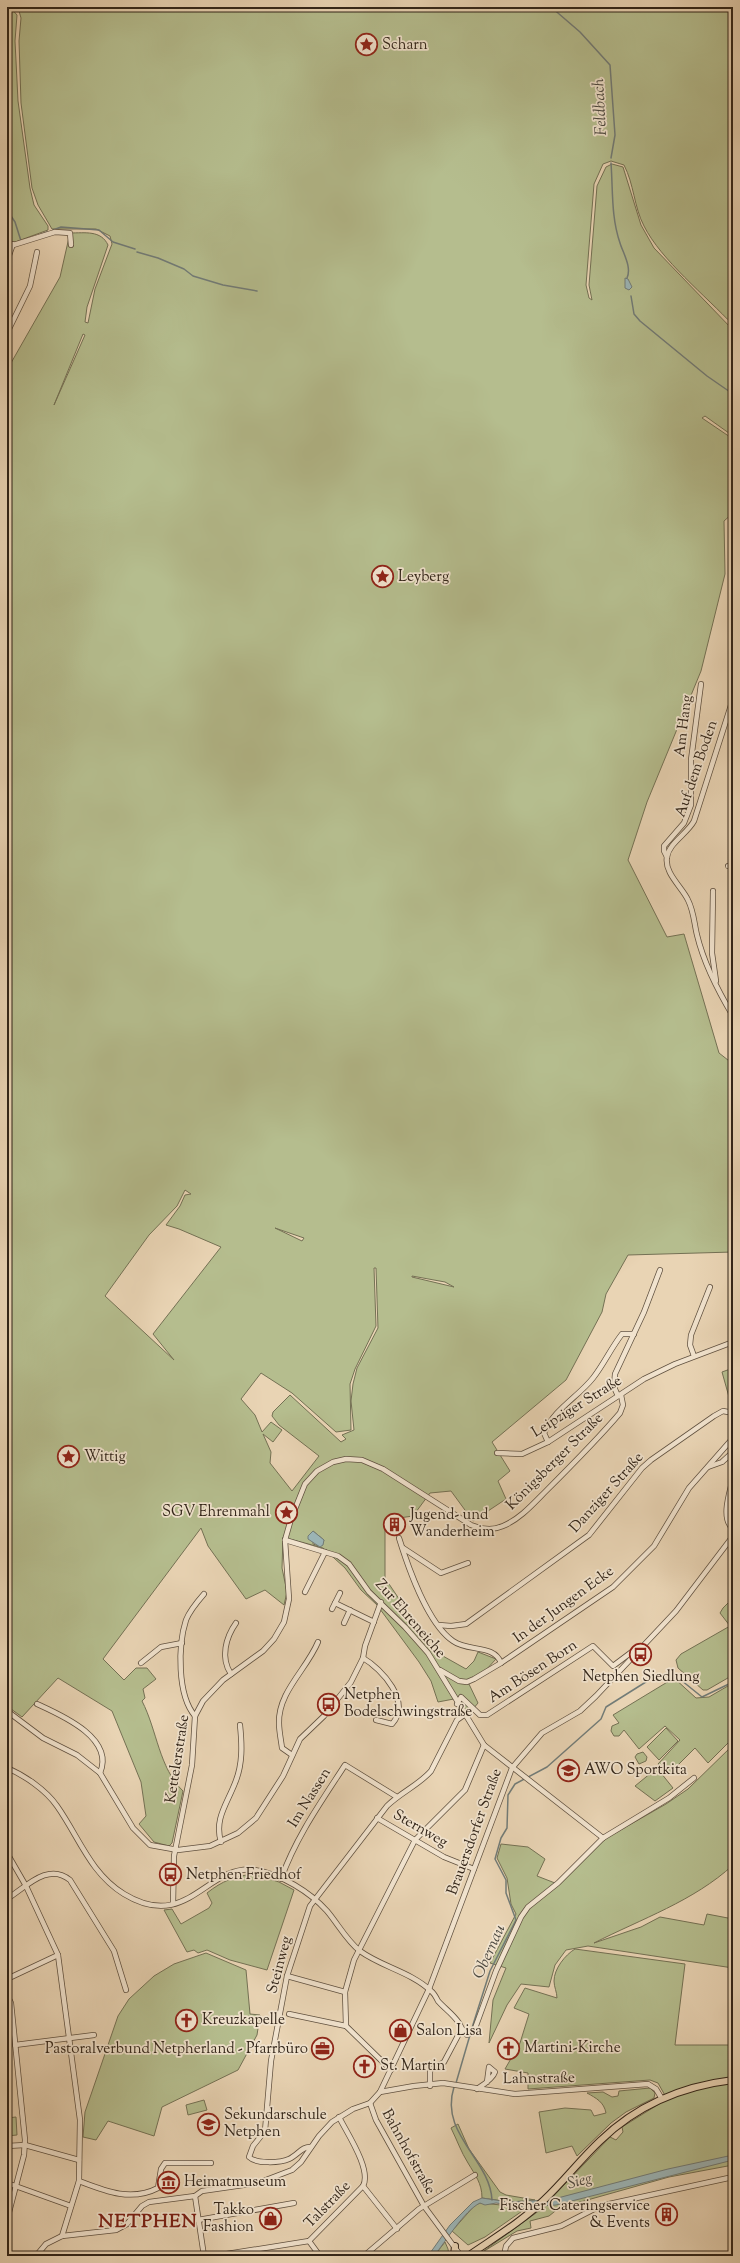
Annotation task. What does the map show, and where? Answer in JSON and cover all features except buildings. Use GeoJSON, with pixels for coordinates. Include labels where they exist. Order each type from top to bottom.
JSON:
{"type":"FeatureCollection","features":[{"type":"Feature","properties":{"kind":"main road"},"geometry":{"type":"LineString","coordinates":[[468,2256],[524,2217],[559,2185],[610,2131],[646,2106],[662,2098],[689,2089],[733,2080]]}},
{"type":"Feature","properties":{"kind":"main road"},"geometry":{"type":"LineString","coordinates":[[453,2244],[454,2256]]}},
{"type":"Feature","properties":{"kind":"street"},"geometry":{"type":"LineString","coordinates":[[7,247],[60,231],[70,233],[71,245]]}},
{"type":"Feature","properties":{"kind":"street"},"geometry":{"type":"LineString","coordinates":[[7,261],[13,244]]}},
{"type":"Feature","properties":{"kind":"street"},"geometry":{"type":"LineString","coordinates":[[7,333],[30,286],[37,252]]}},
{"type":"Feature","properties":{"kind":"street","name":"Am Hang"},"geometry":{"type":"LineString","coordinates":[[667,857],[664,851],[664,846],[684,823],[691,805],[691,760],[701,684]]}},
{"type":"Feature","properties":{"kind":"street","name":"Auf dem Boden"},"geometry":{"type":"LineString","coordinates":[[667,857],[672,846],[687,832],[694,821],[733,699]]}},
{"type":"Feature","properties":{"kind":"street"},"geometry":{"type":"LineString","coordinates":[[667,857],[671,874],[691,907],[697,935],[716,986],[733,1016]]}},
{"type":"Feature","properties":{"kind":"street"},"geometry":{"type":"LineString","coordinates":[[713,891],[712,953],[716,986]]}},
{"type":"Feature","properties":{"kind":"street","name":"Königsberger Straße"},"geometry":{"type":"LineString","coordinates":[[338,1460],[354,1459],[370,1463],[470,1525],[484,1529],[496,1528],[510,1523],[528,1508],[604,1430],[622,1409],[619,1396],[614,1387],[615,1374],[634,1334],[660,1270]]}},
{"type":"Feature","properties":{"kind":"street"},"geometry":{"type":"LineString","coordinates":[[694,1356],[690,1345],[691,1335],[710,1287]]}},
{"type":"Feature","properties":{"kind":"street"},"geometry":{"type":"LineString","coordinates":[[548,1442],[544,1432],[563,1406],[592,1378],[622,1334],[634,1334]]}},
{"type":"Feature","properties":{"kind":"street","name":"Leipziger Straße"},"geometry":{"type":"LineString","coordinates":[[497,1453],[522,1454],[548,1442],[644,1379],[694,1356],[733,1342]]}},
{"type":"Feature","properties":{"kind":"street","name":"Danziger Straße"},"geometry":{"type":"LineString","coordinates":[[439,1624],[451,1626],[466,1624],[500,1601],[589,1535],[642,1468],[651,1460],[714,1416],[723,1411],[733,1413]]}},
{"type":"Feature","properties":{"kind":"street","name":"In der Jungen Ecke"},"geometry":{"type":"LineString","coordinates":[[439,1669],[459,1682],[464,1682],[502,1663],[613,1587],[654,1546],[689,1488],[733,1438]]}},
{"type":"Feature","properties":{"kind":"street","name":"In der Jungen Ecke"},"geometry":{"type":"LineString","coordinates":[[707,1467],[722,1462],[733,1452]]}},
{"type":"Feature","properties":{"kind":"street","name":"Kettelerstraße"},"geometry":{"type":"LineString","coordinates":[[173,1904],[172,1878],[175,1850],[192,1765],[195,1716],[203,1701],[231,1674],[263,1651],[274,1639],[284,1622],[289,1599],[285,1540],[289,1523],[305,1484],[317,1472],[338,1460]]}},
{"type":"Feature","properties":{"kind":"street"},"geometry":{"type":"LineString","coordinates":[[733,1478],[728,1502],[728,1523],[733,1529]]}},
{"type":"Feature","properties":{"kind":"street"},"geometry":{"type":"LineString","coordinates":[[728,1502],[733,1500]]}},
{"type":"Feature","properties":{"kind":"street","name":"Brauersdorfer Straße"},"geometry":{"type":"LineString","coordinates":[[380,2092],[429,1989],[512,1768],[542,1733],[588,1704],[641,1649],[697,1586],[733,1536]]}},
{"type":"Feature","properties":{"kind":"street"},"geometry":{"type":"LineString","coordinates":[[399,1538],[407,1566],[424,1602],[439,1624],[454,1642],[493,1653],[499,1657],[502,1663]]}},
{"type":"Feature","properties":{"kind":"street","name":"Zur Ehreneiche"},"geometry":{"type":"LineString","coordinates":[[285,1540],[338,1556],[349,1564],[369,1592],[405,1627],[439,1669],[457,1704],[484,1745],[603,1838]]}},
{"type":"Feature","properties":{"kind":"street"},"geometry":{"type":"LineString","coordinates":[[402,1548],[441,1573],[468,1563]]}},
{"type":"Feature","properties":{"kind":"street"},"geometry":{"type":"LineString","coordinates":[[305,1592],[325,1552]]}},
{"type":"Feature","properties":{"kind":"street"},"geometry":{"type":"LineString","coordinates":[[332,1609],[340,1593]]}},
{"type":"Feature","properties":{"kind":"street"},"geometry":{"type":"LineString","coordinates":[[195,1716],[188,1708],[184,1698],[181,1665],[182,1644],[187,1618],[196,1602],[204,1594]]}},
{"type":"Feature","properties":{"kind":"street"},"geometry":{"type":"LineString","coordinates":[[7,1711],[43,1738],[76,1755],[100,1773],[139,1836],[150,1845],[175,1850],[198,1849],[221,1842],[238,1833],[256,1818],[280,1781],[300,1739],[324,1716],[351,1682],[363,1658],[365,1646],[381,1602]]}},
{"type":"Feature","properties":{"kind":"street"},"geometry":{"type":"LineString","coordinates":[[335,1603],[374,1622]]}},
{"type":"Feature","properties":{"kind":"street"},"geometry":{"type":"LineString","coordinates":[[344,1623],[350,1610]]}},
{"type":"Feature","properties":{"kind":"street"},"geometry":{"type":"LineString","coordinates":[[231,1674],[226,1667],[226,1638],[236,1623]]}},
{"type":"Feature","properties":{"kind":"street"},"geometry":{"type":"LineString","coordinates":[[292,1755],[282,1748],[279,1722],[282,1706],[290,1687],[306,1664],[318,1642]]}},
{"type":"Feature","properties":{"kind":"street"},"geometry":{"type":"LineString","coordinates":[[141,1663],[161,1647],[182,1644]]}},
{"type":"Feature","properties":{"kind":"street","name":"Am Bösen Born"},"geometry":{"type":"LineString","coordinates":[[457,1704],[461,1697],[480,1715],[487,1715],[528,1691],[593,1646],[613,1666],[632,1651],[641,1649]]}},
{"type":"Feature","properties":{"kind":"street"},"geometry":{"type":"LineString","coordinates":[[363,1658],[379,1669],[390,1684],[399,1706],[396,1719],[392,1724],[376,1720]]}},
{"type":"Feature","properties":{"kind":"street"},"geometry":{"type":"LineString","coordinates":[[37,1704],[66,1718],[87,1732],[101,1755],[103,1764],[100,1773]]}},
{"type":"Feature","properties":{"kind":"street","name":"Steinweg"},"geometry":{"type":"LineString","coordinates":[[311,2146],[306,2146],[285,2160],[256,2161],[248,2155],[261,2137],[274,2047],[287,1977],[314,1899],[377,1818],[397,1797],[426,1777],[431,1771],[457,1720],[464,1715]]}},
{"type":"Feature","properties":{"kind":"street"},"geometry":{"type":"LineString","coordinates":[[221,1842],[218,1830],[223,1806],[235,1783],[241,1760],[240,1725]]}},
{"type":"Feature","properties":{"kind":"street"},"geometry":{"type":"LineString","coordinates":[[346,2026],[345,1992],[354,1960],[415,1840],[465,1790],[484,1745]]}},
{"type":"Feature","properties":{"kind":"street","name":"Im Nassen"},"geometry":{"type":"LineString","coordinates":[[281,1878],[292,1850],[308,1821],[345,1765],[397,1797]]}},
{"type":"Feature","properties":{"kind":"street"},"geometry":{"type":"LineString","coordinates":[[7,1768],[19,1773],[56,1805],[86,1856],[102,1877],[124,1894],[150,1905],[173,1904],[192,1897],[220,1878],[235,1872],[254,1870],[281,1878],[314,1899],[327,1910],[359,1950],[429,1989],[459,2023],[461,2030],[467,2035],[473,2032],[496,1971],[521,1917],[528,1907],[558,1883],[603,1838],[669,1798],[694,1778]]}},
{"type":"Feature","properties":{"kind":"street","name":"Sternweg"},"geometry":{"type":"LineString","coordinates":[[377,1818],[444,1857],[474,1869]]}},
{"type":"Feature","properties":{"kind":"street"},"geometry":{"type":"LineString","coordinates":[[7,1853],[26,1886],[58,1956],[80,2120],[78,2160],[79,2181],[62,2236]]}},
{"type":"Feature","properties":{"kind":"street"},"geometry":{"type":"LineString","coordinates":[[7,1899],[45,1874],[54,1872],[63,1874],[70,1880],[114,1951],[126,1990]]}},
{"type":"Feature","properties":{"kind":"street"},"geometry":{"type":"LineString","coordinates":[[7,1979],[58,1956]]}},
{"type":"Feature","properties":{"kind":"street"},"geometry":{"type":"LineString","coordinates":[[287,1977],[345,1992]]}},
{"type":"Feature","properties":{"kind":"street"},"geometry":{"type":"LineString","coordinates":[[7,1995],[11,2003],[25,2145],[7,2220]]}},
{"type":"Feature","properties":{"kind":"street"},"geometry":{"type":"LineString","coordinates":[[289,2014],[346,2026],[391,2070]]}},
{"type":"Feature","properties":{"kind":"street"},"geometry":{"type":"LineString","coordinates":[[430,2086],[430,2070],[444,2062],[461,2030]]}},
{"type":"Feature","properties":{"kind":"street"},"geometry":{"type":"LineString","coordinates":[[15,2045],[94,2035]]}},
{"type":"Feature","properties":{"kind":"street"},"geometry":{"type":"LineString","coordinates":[[477,2090],[487,2082]]}},
{"type":"Feature","properties":{"kind":"street","name":"Lahnstraße"},"geometry":{"type":"LineString","coordinates":[[380,2092],[414,2086],[451,2084],[477,2090],[514,2094],[648,2084],[656,2089],[662,2098]]}},
{"type":"Feature","properties":{"kind":"street"},"geometry":{"type":"LineString","coordinates":[[36,2256],[46,2244],[62,2236],[116,2230],[127,2224],[142,2206],[149,2202],[195,2196],[202,2191],[258,2183],[275,2178],[297,2166],[324,2130],[339,2117],[353,2109],[370,2103],[380,2092]]}},
{"type":"Feature","properties":{"kind":"street","name":"Bahnhofstraße"},"geometry":{"type":"LineString","coordinates":[[364,2256],[424,2206],[376,2120],[370,2103]]}},
{"type":"Feature","properties":{"kind":"street","name":"Talstraße"},"geometry":{"type":"LineString","coordinates":[[214,2256],[309,2241],[363,2186],[366,2175],[363,2164],[339,2117]]}},
{"type":"Feature","properties":{"kind":"street"},"geometry":{"type":"LineString","coordinates":[[7,2146],[25,2145],[78,2160]]}},
{"type":"Feature","properties":{"kind":"street"},"geometry":{"type":"LineString","coordinates":[[79,2181],[110,2193],[134,2195],[158,2188],[161,2169],[165,2164],[211,2163]]}},
{"type":"Feature","properties":{"kind":"street"},"geometry":{"type":"LineString","coordinates":[[461,2256],[424,2206],[475,2175]]}},
{"type":"Feature","properties":{"kind":"street"},"geometry":{"type":"LineString","coordinates":[[504,2256],[506,2246],[513,2238],[554,2228],[600,2206],[733,2177]]}},
{"type":"Feature","properties":{"kind":"street"},"geometry":{"type":"LineString","coordinates":[[7,2183],[71,2206]]}},
{"type":"Feature","properties":{"kind":"street","name":"Talstraße"},"geometry":{"type":"LineString","coordinates":[[363,2186],[397,2229]]}},
{"type":"Feature","properties":{"kind":"street"},"geometry":{"type":"LineString","coordinates":[[195,2196],[204,2256]]}},
{"type":"Feature","properties":{"kind":"street"},"geometry":{"type":"LineString","coordinates":[[198,2220],[294,2203]]}},
{"type":"Feature","properties":{"kind":"street","name":"Talstraße"},"geometry":{"type":"LineString","coordinates":[[309,2241],[320,2256]]}},
{"type":"Feature","properties":{"kind":"green space"},"geometry":{"type":"Polygon","coordinates":[[[7,7],[10,7],[17,15],[15,41],[18,101],[30,188],[34,205],[48,226],[48,230],[7,245],[7,7]]]}},
{"type":"Feature","properties":{"kind":"green space"},"geometry":{"type":"Polygon","coordinates":[[[15,7],[733,7],[733,325],[661,252],[641,219],[630,180],[624,165],[611,161],[603,164],[594,184],[586,285],[589,298],[592,300],[589,285],[597,186],[606,167],[612,164],[623,167],[641,225],[654,248],[733,330],[733,436],[705,416],[702,418],[733,439],[733,513],[724,521],[725,574],[701,671],[647,802],[628,860],[667,937],[684,934],[719,1053],[733,1064],[733,1252],[628,1255],[606,1294],[602,1312],[566,1380],[492,1442],[510,1471],[498,1481],[506,1499],[473,1521],[451,1491],[430,1493],[413,1516],[385,1520],[385,1578],[434,1651],[466,1669],[474,1661],[478,1652],[496,1659],[485,1671],[468,1682],[478,1703],[468,1715],[459,1698],[438,1702],[431,1681],[419,1662],[377,1605],[361,1590],[345,1568],[323,1548],[283,1537],[282,1568],[287,1592],[284,1605],[265,1590],[246,1599],[208,1546],[201,1528],[103,1659],[124,1680],[136,1668],[147,1668],[156,1679],[143,1689],[145,1698],[142,1701],[163,1760],[175,1782],[183,1791],[172,1843],[169,1846],[154,1842],[139,1824],[146,1816],[141,1782],[112,1711],[58,1678],[22,1717],[7,1706],[7,370],[60,277],[70,233],[92,233],[105,240],[108,245],[87,307],[85,322],[88,323],[95,289],[112,244],[110,236],[96,229],[52,229],[38,205],[32,188],[21,103],[19,41],[21,18],[19,11],[15,7]],[[83,334],[54,405],[85,335],[83,334]],[[185,1190],[177,1206],[149,1235],[105,1296],[174,1360],[153,1334],[221,1247],[166,1225],[180,1206],[185,1195],[191,1194],[185,1190]],[[275,1228],[302,1241],[304,1238],[275,1228]],[[374,1268],[376,1326],[355,1369],[350,1384],[351,1430],[336,1432],[292,1393],[261,1373],[241,1399],[255,1415],[262,1432],[271,1422],[282,1430],[273,1442],[263,1434],[271,1452],[270,1463],[292,1491],[319,1456],[279,1425],[272,1416],[273,1412],[290,1395],[341,1442],[346,1439],[342,1435],[354,1430],[351,1401],[353,1384],[357,1368],[378,1328],[376,1268],[374,1268]],[[412,1277],[454,1287],[445,1282],[412,1277]],[[313,1531],[313,1544],[319,1546],[322,1545],[324,1540],[313,1531]]]}},
{"type":"Feature","properties":{"kind":"green space"},"geometry":{"type":"Polygon","coordinates":[[[733,1368],[733,1394],[729,1397],[722,1372],[733,1368]]]}},
{"type":"Feature","properties":{"kind":"green space"},"geometry":{"type":"Polygon","coordinates":[[[733,1598],[733,1675],[707,1690],[703,1690],[678,1668],[676,1660],[681,1654],[730,1626],[720,1613],[733,1598]]]}},
{"type":"Feature","properties":{"kind":"green space"},"geometry":{"type":"Polygon","coordinates":[[[674,1678],[696,1698],[709,1697],[733,1683],[733,1738],[708,1763],[695,1748],[668,1775],[658,1764],[680,1740],[665,1726],[639,1749],[624,1730],[619,1736],[614,1736],[611,1731],[612,1726],[619,1723],[613,1715],[674,1678]]]}},
{"type":"Feature","properties":{"kind":"green space"},"geometry":{"type":"Polygon","coordinates":[[[666,1728],[678,1741],[659,1760],[647,1747],[666,1728]]]}},
{"type":"Feature","properties":{"kind":"green space"},"geometry":{"type":"Polygon","coordinates":[[[733,1745],[733,1865],[718,1878],[684,1899],[594,1943],[641,1927],[660,1917],[704,1925],[707,1914],[733,1919],[733,1968],[588,1946],[566,1950],[555,1965],[549,1987],[521,1984],[507,2005],[489,2043],[493,2000],[506,1968],[490,1963],[516,1914],[511,1904],[507,1878],[497,1858],[501,1844],[528,1847],[545,1859],[537,1876],[555,1883],[603,1840],[666,1804],[688,1789],[733,1745]]]}},
{"type":"Feature","properties":{"kind":"green space"},"geometry":{"type":"Polygon","coordinates":[[[643,1752],[647,1757],[646,1761],[639,1764],[635,1757],[637,1754],[643,1752]]]}},
{"type":"Feature","properties":{"kind":"green space"},"geometry":{"type":"Polygon","coordinates":[[[657,1768],[673,1788],[655,1801],[635,1786],[657,1768]]]}},
{"type":"Feature","properties":{"kind":"green space"},"geometry":{"type":"Polygon","coordinates":[[[254,1874],[279,1882],[294,1890],[267,1970],[230,1960],[207,1950],[198,1953],[194,1950],[187,1952],[164,1910],[172,1909],[181,1924],[209,1908],[212,1903],[207,1893],[223,1882],[241,1876],[254,1874]]]}},
{"type":"Feature","properties":{"kind":"green space"},"geometry":{"type":"Polygon","coordinates":[[[575,1949],[685,1964],[675,2045],[733,2045],[733,2165],[669,2177],[559,2208],[549,2216],[530,2221],[531,2228],[517,2231],[481,2253],[540,2210],[610,2137],[616,2140],[623,2132],[622,2127],[667,2099],[658,2083],[650,2080],[528,2089],[528,2073],[505,2069],[520,2043],[529,2014],[514,2008],[525,1988],[557,1998],[554,1976],[564,1959],[575,1949]]]}},
{"type":"Feature","properties":{"kind":"green space"},"geometry":{"type":"Polygon","coordinates":[[[206,1953],[246,1970],[250,2014],[260,2015],[257,2035],[238,2070],[162,2107],[154,2136],[108,2121],[96,2140],[83,2137],[85,2112],[118,2016],[129,1999],[154,1976],[174,1964],[206,1953]]]}},
{"type":"Feature","properties":{"kind":"green space"},"geometry":{"type":"Polygon","coordinates":[[[650,2088],[655,2093],[654,2098],[626,2112],[611,2123],[577,2156],[572,2146],[546,2153],[539,2112],[565,2108],[591,2110],[594,2116],[606,2113],[605,2109],[599,2101],[587,2093],[603,2092],[612,2097],[618,2096],[619,2091],[650,2088]]]}},
{"type":"Feature","properties":{"kind":"green space"},"geometry":{"type":"Polygon","coordinates":[[[204,2100],[207,2110],[188,2115],[186,2105],[204,2100]]]}},
{"type":"Feature","properties":{"kind":"green space"},"geometry":{"type":"Polygon","coordinates":[[[16,2117],[17,2135],[7,2136],[7,2118],[16,2117]]]}},
{"type":"Feature","properties":{"kind":"green space"},"geometry":{"type":"Polygon","coordinates":[[[458,2124],[469,2149],[500,2192],[506,2195],[535,2200],[510,2202],[482,2198],[478,2179],[463,2155],[451,2128],[458,2124]]]}},
{"type":"Feature","properties":{"kind":"green space"},"geometry":{"type":"Polygon","coordinates":[[[480,2203],[528,2207],[485,2237],[468,2245],[452,2231],[475,2205],[480,2203]]]}},
{"type":"Feature","properties":{"kind":"green space"},"geometry":{"type":"Polygon","coordinates":[[[445,2242],[449,2256],[434,2256],[445,2242]]]}},
{"type":"Feature","properties":{"kind":"water"},"geometry":{"type":"Polygon","coordinates":[[[625,278],[628,279],[632,287],[629,290],[625,288],[625,278]]]}},
{"type":"Feature","properties":{"kind":"water"},"geometry":{"type":"Polygon","coordinates":[[[313,1531],[324,1540],[323,1545],[320,1547],[308,1539],[308,1536],[313,1531]]]}},
{"type":"Feature","properties":{"kind":"water"},"geometry":{"type":"Polygon","coordinates":[[[733,2155],[733,2160],[556,2205],[526,2207],[496,2203],[485,2205],[480,2203],[462,2219],[434,2256],[428,2256],[450,2225],[473,2202],[482,2198],[509,2202],[550,2200],[668,2169],[733,2155]]]}},
{"type":"Feature","properties":{"kind":"waterway","name":"Feldbach"},"geometry":{"type":"LineString","coordinates":[[551,7],[580,32],[610,65],[615,135],[611,158]]}},
{"type":"Feature","properties":{"kind":"waterway","name":"Feldbach"},"geometry":{"type":"LineString","coordinates":[[611,163],[615,223],[628,265],[627,278]]}},
{"type":"Feature","properties":{"kind":"waterway"},"geometry":{"type":"LineString","coordinates":[[7,210],[15,222],[21,241]]}},
{"type":"Feature","properties":{"kind":"waterway"},"geometry":{"type":"LineString","coordinates":[[53,230],[61,227],[99,230],[113,242],[135,249]]}},
{"type":"Feature","properties":{"kind":"waterway"},"geometry":{"type":"LineString","coordinates":[[39,235],[47,232]]}},
{"type":"Feature","properties":{"kind":"waterway"},"geometry":{"type":"LineString","coordinates":[[137,252],[158,258],[184,269],[193,276],[223,285],[257,291]]}},
{"type":"Feature","properties":{"kind":"waterway","name":"Feldbach"},"geometry":{"type":"LineString","coordinates":[[631,296],[634,314],[640,321],[707,376],[733,394]]}},
{"type":"Feature","properties":{"kind":"waterway","name":"Obernau"},"geometry":{"type":"LineString","coordinates":[[471,2031],[490,1971],[516,1920],[506,1893],[506,1880],[495,1859],[501,1838],[507,1828],[508,1795],[515,1784],[547,1767],[601,1719],[606,1707],[649,1680],[671,1672],[702,1697],[733,1682]]}},
{"type":"Feature","properties":{"kind":"waterway","name":"Obernau"},"geometry":{"type":"LineString","coordinates":[[456,2083],[470,2035]]}},
{"type":"Feature","properties":{"kind":"waterway","name":"Obernau"},"geometry":{"type":"LineString","coordinates":[[454,2087],[451,2104],[453,2119],[459,2133],[483,2172],[489,2185],[492,2200]]}},
{"type":"Feature","properties":{"kind":"place","name":"Scharn"},"geometry":{"type":"Point","coordinates":[367,45]}},
{"type":"Feature","properties":{"kind":"place","name":"Leyberg"},"geometry":{"type":"Point","coordinates":[382,577]}},
{"type":"Feature","properties":{"kind":"place","name":"Wittig"},"geometry":{"type":"Point","coordinates":[69,1457]}},
{"type":"Feature","properties":{"kind":"place","name":"SGV Ehrenmahl"},"geometry":{"type":"Point","coordinates":[286,1512]}},
{"type":"Feature","properties":{"kind":"place","name":"Jugend- und Wanderheim"},"geometry":{"type":"Point","coordinates":[394,1524]}},
{"type":"Feature","properties":{"kind":"place","name":"Netphen Siedlung"},"geometry":{"type":"Point","coordinates":[641,1654]}},
{"type":"Feature","properties":{"kind":"place","name":"Netphen Bodelschwingstraße"},"geometry":{"type":"Point","coordinates":[328,1704]}},
{"type":"Feature","properties":{"kind":"place","name":"AWO Sportkita"},"geometry":{"type":"Point","coordinates":[568,1770]}},
{"type":"Feature","properties":{"kind":"place","name":"Netphen Friedhof"},"geometry":{"type":"Point","coordinates":[170,1875]}},
{"type":"Feature","properties":{"kind":"place","name":"Kreuzkapelle"},"geometry":{"type":"Point","coordinates":[187,2020]}},
{"type":"Feature","properties":{"kind":"place","name":"Salon Lisa"},"geometry":{"type":"Point","coordinates":[400,2031]}},
{"type":"Feature","properties":{"kind":"place","name":"Martini-Kirche"},"geometry":{"type":"Point","coordinates":[509,2048]}},
{"type":"Feature","properties":{"kind":"place","name":"Pastoralverbund Netpherland - Pfarrbüro"},"geometry":{"type":"Point","coordinates":[323,2049]}},
{"type":"Feature","properties":{"kind":"place","name":"St. Martin"},"geometry":{"type":"Point","coordinates":[364,2066]}},
{"type":"Feature","properties":{"kind":"place","name":"Sekundarschule Netphen"},"geometry":{"type":"Point","coordinates":[209,2124]}},
{"type":"Feature","properties":{"kind":"place","name":"Heimatmuseum"},"geometry":{"type":"Point","coordinates":[169,2182]}},
{"type":"Feature","properties":{"kind":"place","name":"Fischer Cateringservice & Events"},"geometry":{"type":"Point","coordinates":[666,2215]}},
{"type":"Feature","properties":{"kind":"place","name":"Takko Fashion"},"geometry":{"type":"Point","coordinates":[270,2219]}},
{"type":"Feature","properties":{"kind":"district","name":"NETPHEN"},"geometry":{"type":"Point","coordinates":[148,2222]}},
{"type":"Feature","properties":{"kind":"water label","name":"Sieg"},"geometry":{"type":"Point","coordinates":[580,2182]}}]}
